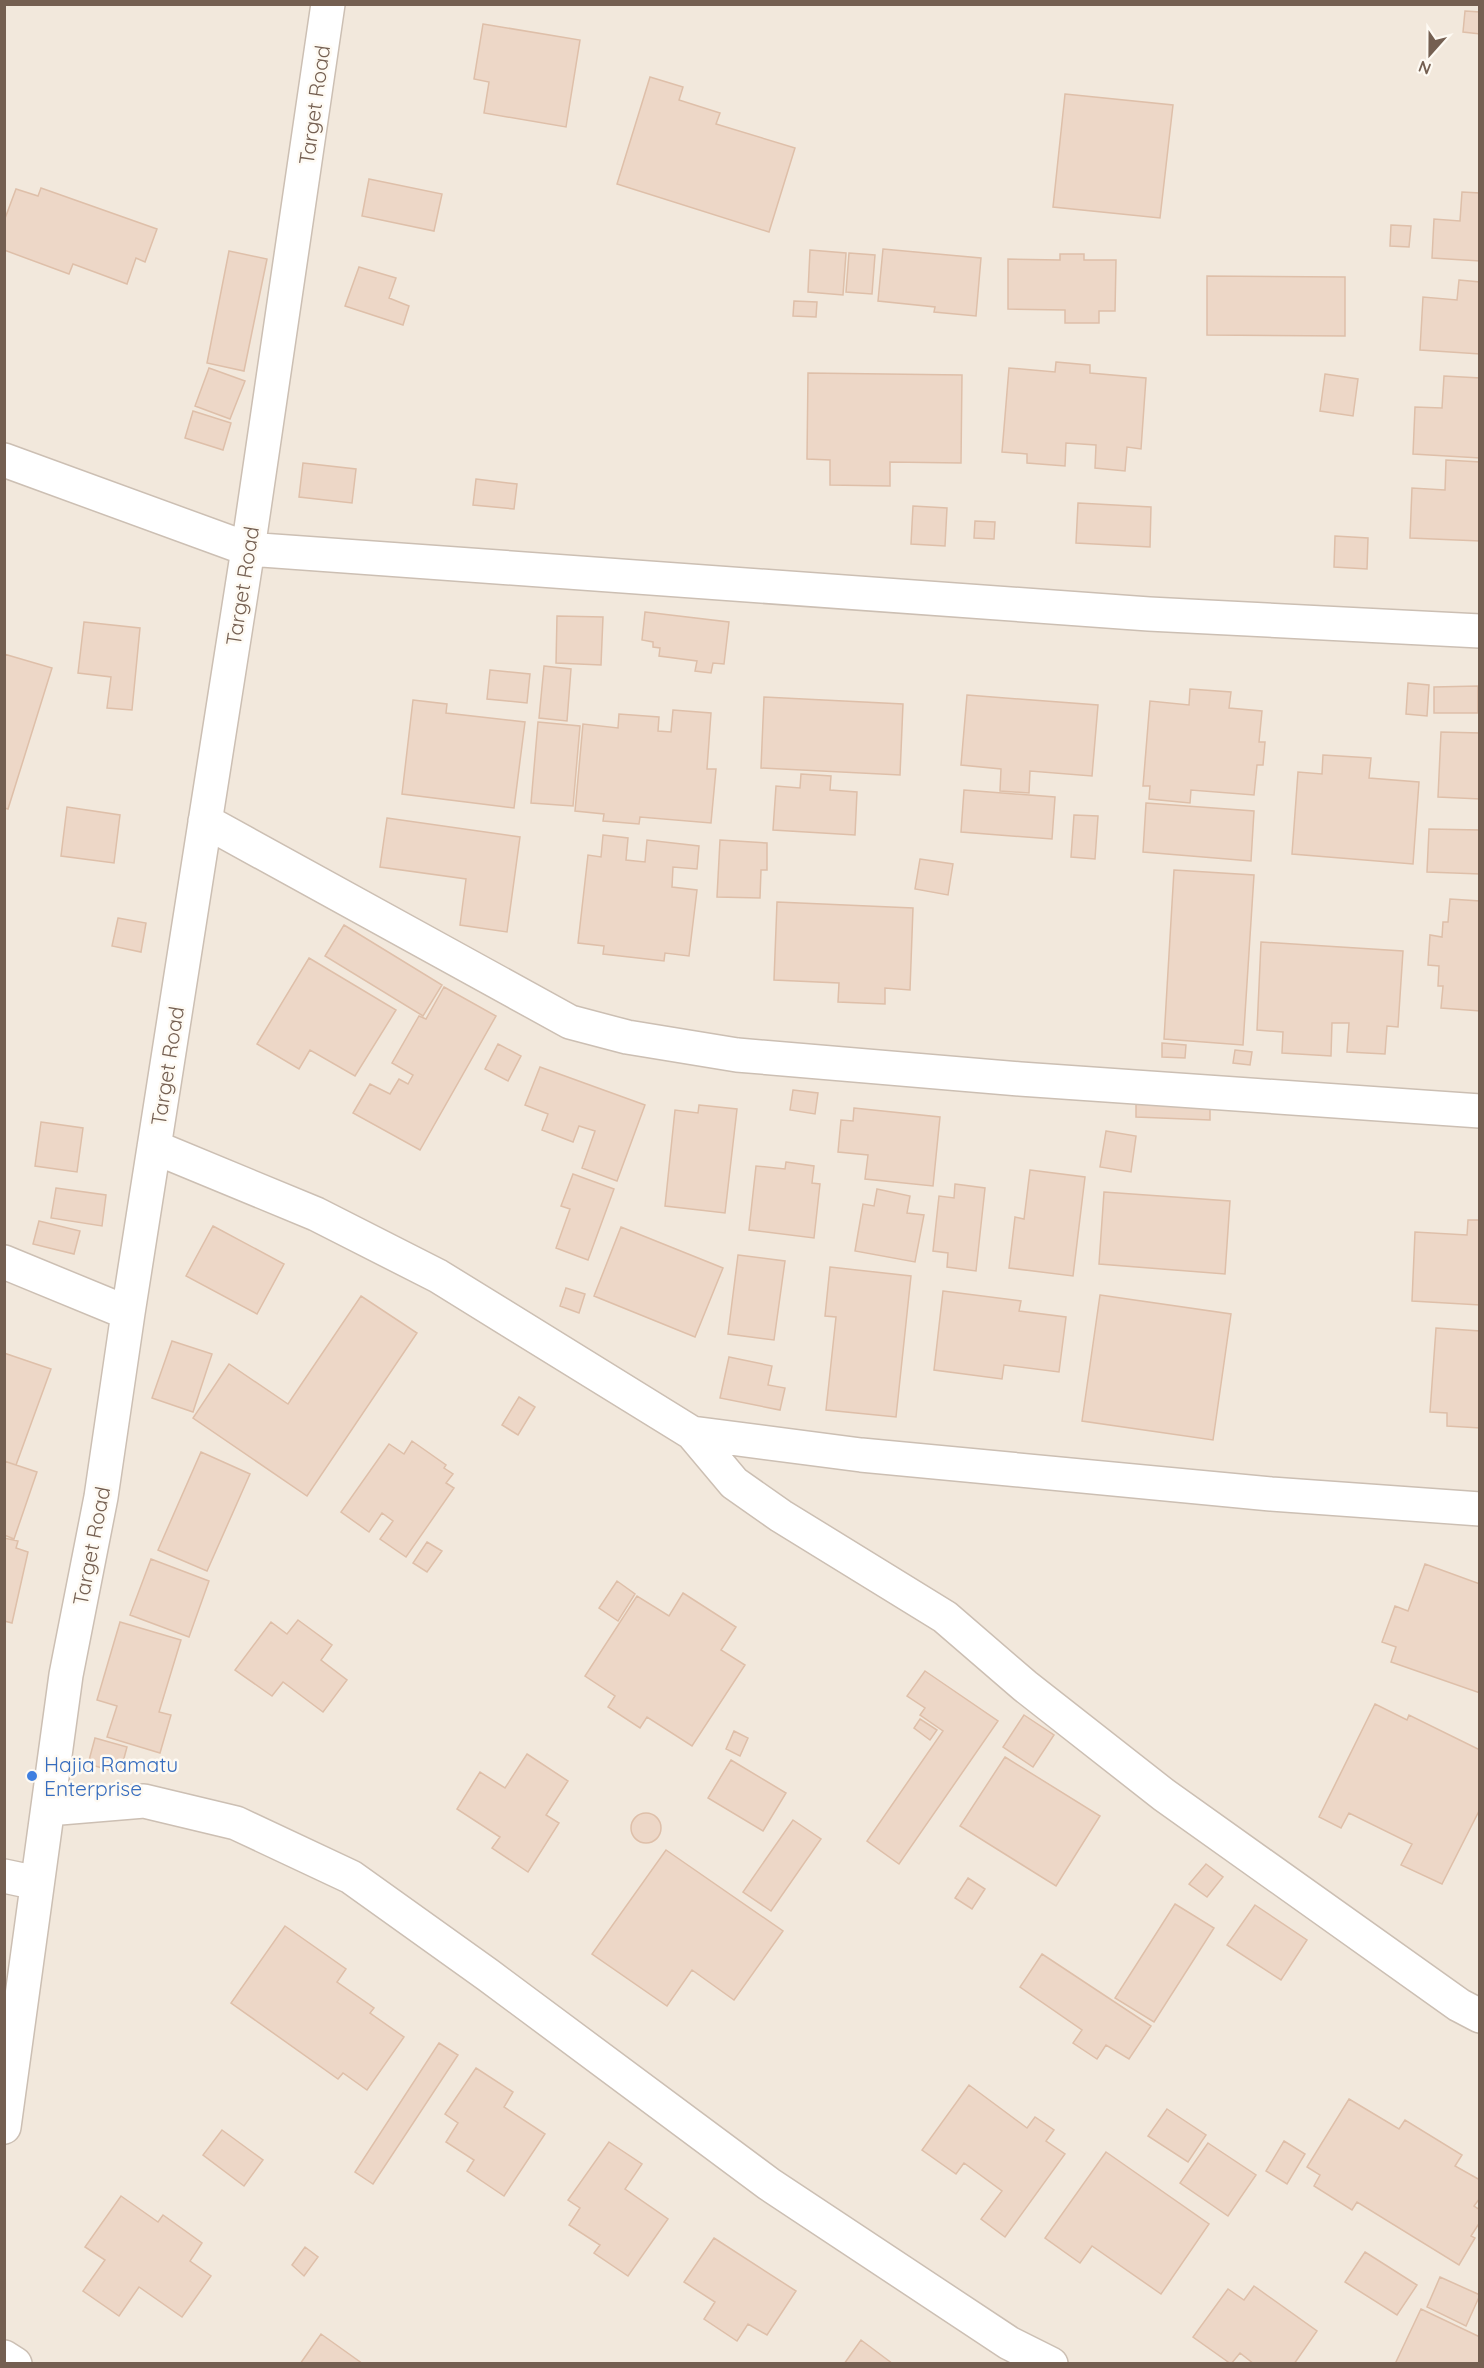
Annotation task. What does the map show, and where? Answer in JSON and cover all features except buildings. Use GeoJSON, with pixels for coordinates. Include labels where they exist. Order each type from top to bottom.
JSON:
{"type":"FeatureCollection","features":[{"type":"Feature","properties":{"kind":"street","name":"Target Road"},"geometry":{"type":"LineString","coordinates":[[4,2127],[66,1675],[101,1497],[248,549],[328,4]]}},
{"type":"Feature","properties":{"kind":"street"},"geometry":{"type":"LineString","coordinates":[[4,460],[248,549],[1137,613],[1479,631]]}},
{"type":"Feature","properties":{"kind":"street"},"geometry":{"type":"LineString","coordinates":[[206,821],[570,1022],[627,1037],[749,1056],[1055,1081],[1479,1111]]}},
{"type":"Feature","properties":{"kind":"street"},"geometry":{"type":"LineString","coordinates":[[154,1147],[316,1214],[438,1276],[693,1433],[734,1483],[781,1516],[945,1617],[1025,1686],[1164,1795],[1459,2005],[1479,2016]]}},
{"type":"Feature","properties":{"kind":"street"},"geometry":{"type":"LineString","coordinates":[[4,1262],[128,1313]]}},
{"type":"Feature","properties":{"kind":"street"},"geometry":{"type":"LineString","coordinates":[[693,1433],[873,1456],[1271,1494],[1479,1509]]}},
{"type":"Feature","properties":{"kind":"street"},"geometry":{"type":"LineString","coordinates":[[48,1809],[144,1801],[236,1822],[351,1877],[488,1974],[769,2184],[1009,2343],[1051,2364]]}},
{"type":"Feature","properties":{"kind":"street"},"geometry":{"type":"LineString","coordinates":[[4,1876],[37,1883]]}},
{"type":"Feature","properties":{"kind":"street"},"geometry":{"type":"LineString","coordinates":[[4,2358],[15,2364]]}},
{"type":"Feature","properties":{"kind":"shaded area"},"geometry":{"type":"Polygon","coordinates":[[[5,5],[1479,5],[1479,2363],[5,2363],[5,5]]]}},
{"type":"Feature","properties":{"kind":"place","name":"Hajia Ramatu Enterprise"},"geometry":{"type":"Point","coordinates":[32,1776]}}]}
